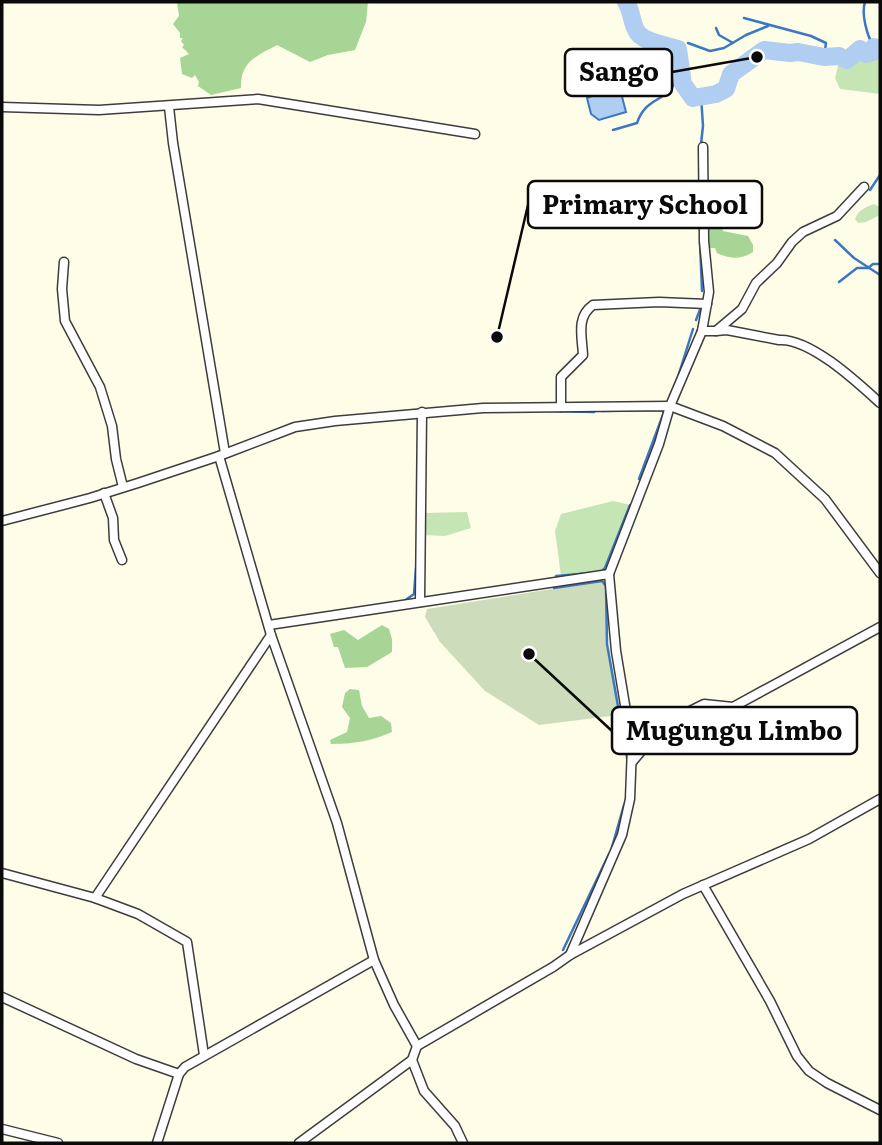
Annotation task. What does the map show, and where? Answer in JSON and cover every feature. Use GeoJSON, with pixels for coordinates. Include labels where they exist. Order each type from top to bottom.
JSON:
{"type":"FeatureCollection","features":[{"type":"Feature","properties":{"kind":"street"},"geometry":{"type":"LineString","coordinates":[[2,107],[99,110],[258,99],[475,134]]}},
{"type":"Feature","properties":{"kind":"street"},"geometry":{"type":"LineString","coordinates":[[169,107],[222,454],[271,635],[337,823],[374,960],[394,1005],[417,1045]]}},
{"type":"Feature","properties":{"kind":"street"},"geometry":{"type":"LineString","coordinates":[[570,955],[622,835],[630,799],[632,761],[616,651],[609,574],[659,444],[670,406],[702,331],[709,292],[704,241],[703,147]]}},
{"type":"Feature","properties":{"kind":"street"},"geometry":{"type":"LineString","coordinates":[[716,331],[743,309],[756,283],[792,242],[803,232],[837,216],[863,187]]}},
{"type":"Feature","properties":{"kind":"street"},"geometry":{"type":"LineString","coordinates":[[64,261],[61,289],[65,321],[100,387],[112,426],[123,487]]}},
{"type":"Feature","properties":{"kind":"street"},"geometry":{"type":"LineString","coordinates":[[561,407],[561,377],[583,355],[582,318],[586,310],[593,305],[659,302],[707,304]]}},
{"type":"Feature","properties":{"kind":"street"},"geometry":{"type":"LineString","coordinates":[[702,331],[727,330],[787,340],[813,350],[880,403]]}},
{"type":"Feature","properties":{"kind":"street"},"geometry":{"type":"LineString","coordinates":[[2,520],[123,487],[295,427],[422,412],[483,408],[670,406],[723,426],[775,453],[825,499],[880,573]]}},
{"type":"Feature","properties":{"kind":"street"},"geometry":{"type":"LineString","coordinates":[[419,602],[422,412]]}},
{"type":"Feature","properties":{"kind":"street"},"geometry":{"type":"LineString","coordinates":[[104,493],[113,518],[114,540],[122,560]]}},
{"type":"Feature","properties":{"kind":"street"},"geometry":{"type":"LineString","coordinates":[[269,625],[609,574]]}},
{"type":"Feature","properties":{"kind":"street"},"geometry":{"type":"LineString","coordinates":[[632,761],[653,737],[684,714],[704,704],[733,707],[880,627]]}},
{"type":"Feature","properties":{"kind":"street"},"geometry":{"type":"LineString","coordinates":[[95,898],[271,635]]}},
{"type":"Feature","properties":{"kind":"street"},"geometry":{"type":"LineString","coordinates":[[299,1143],[412,1060],[417,1045],[570,955],[703,885],[809,839],[880,799]]}},
{"type":"Feature","properties":{"kind":"street"},"geometry":{"type":"LineString","coordinates":[[2,873],[95,898],[138,914],[187,942],[204,1055]]}},
{"type":"Feature","properties":{"kind":"street"},"geometry":{"type":"LineString","coordinates":[[703,885],[770,1001],[797,1056],[809,1071],[827,1083],[880,1110]]}},
{"type":"Feature","properties":{"kind":"street"},"geometry":{"type":"LineString","coordinates":[[157,1143],[179,1074],[185,1067],[374,960]]}},
{"type":"Feature","properties":{"kind":"street"},"geometry":{"type":"LineString","coordinates":[[2,997],[136,1059],[179,1074]]}},
{"type":"Feature","properties":{"kind":"street"},"geometry":{"type":"LineString","coordinates":[[412,1060],[424,1091],[455,1126],[463,1143]]}},
{"type":"Feature","properties":{"kind":"street"},"geometry":{"type":"LineString","coordinates":[[2,1129],[58,1143]]}},
{"type":"Feature","properties":{"kind":"green space"},"geometry":{"type":"Polygon","coordinates":[[[177,2],[368,2],[366,22],[355,50],[328,55],[310,62],[277,45],[251,60],[243,71],[241,88],[211,95],[198,86],[195,75],[192,78],[182,74],[180,58],[189,54],[182,47],[183,38],[180,38],[180,33],[173,24],[179,16],[177,2]]]}},
{"type":"Feature","properties":{"kind":"green space"},"geometry":{"type":"Polygon","coordinates":[[[880,55],[880,94],[840,89],[835,78],[838,66],[845,65],[858,56],[880,55]]]}},
{"type":"Feature","properties":{"kind":"green space"},"geometry":{"type":"Polygon","coordinates":[[[714,195],[722,200],[726,208],[721,220],[723,231],[748,236],[753,252],[740,257],[730,257],[717,253],[715,248],[708,248],[702,235],[707,198],[714,195]]]}},
{"type":"Feature","properties":{"kind":"green space"},"geometry":{"type":"Polygon","coordinates":[[[874,204],[880,207],[880,215],[858,223],[855,219],[858,213],[874,204]]]}},
{"type":"Feature","properties":{"kind":"green space"},"geometry":{"type":"Polygon","coordinates":[[[613,501],[630,505],[605,568],[601,572],[561,576],[555,531],[561,514],[613,501]]]}},
{"type":"Feature","properties":{"kind":"green space"},"geometry":{"type":"Polygon","coordinates":[[[467,512],[471,528],[445,536],[424,535],[425,513],[467,512]]]}},
{"type":"Feature","properties":{"kind":"green space"},"geometry":{"type":"Polygon","coordinates":[[[602,581],[606,586],[606,644],[619,715],[539,725],[485,691],[440,642],[425,617],[427,609],[602,581]]]}},
{"type":"Feature","properties":{"kind":"green space"},"geometry":{"type":"Polygon","coordinates":[[[382,625],[389,629],[392,652],[367,667],[345,668],[330,634],[344,630],[358,640],[382,625]]]}},
{"type":"Feature","properties":{"kind":"green space"},"geometry":{"type":"Polygon","coordinates":[[[350,689],[359,690],[362,706],[369,718],[381,716],[391,723],[392,732],[362,741],[331,744],[330,740],[347,732],[350,718],[342,707],[345,693],[350,689]]]}},
{"type":"Feature","properties":{"kind":"water"},"geometry":{"type":"Polygon","coordinates":[[[666,57],[672,59],[673,84],[648,85],[648,73],[666,57]]]}},
{"type":"Feature","properties":{"kind":"water"},"geometry":{"type":"Polygon","coordinates":[[[619,85],[626,112],[599,120],[591,114],[587,98],[619,85]]]}},
{"type":"Feature","properties":{"kind":"waterway"},"geometry":{"type":"LineString","coordinates":[[626,2],[639,34],[648,40],[678,49],[683,84],[693,98],[716,94],[726,89],[731,74],[764,50],[824,57],[839,56],[847,60],[860,49],[865,54],[873,52],[874,47],[880,49]]}},
{"type":"Feature","properties":{"kind":"waterway"},"geometry":{"type":"LineString","coordinates":[[865,2],[865,25],[874,47]]}},
{"type":"Feature","properties":{"kind":"waterway"},"geometry":{"type":"LineString","coordinates":[[744,18],[811,36],[826,43],[824,57]]}},
{"type":"Feature","properties":{"kind":"waterway"},"geometry":{"type":"LineString","coordinates":[[688,43],[710,51],[724,48],[768,26]]}},
{"type":"Feature","properties":{"kind":"waterway"},"geometry":{"type":"LineString","coordinates":[[716,28],[719,35],[733,43]]}},
{"type":"Feature","properties":{"kind":"waterway"},"geometry":{"type":"LineString","coordinates":[[613,130],[637,123],[647,106],[672,88],[680,66]]}},
{"type":"Feature","properties":{"kind":"waterway"},"geometry":{"type":"LineString","coordinates":[[701,96],[701,144]]}},
{"type":"Feature","properties":{"kind":"waterway"},"geometry":{"type":"LineString","coordinates":[[870,190],[880,175]]}},
{"type":"Feature","properties":{"kind":"waterway"},"geometry":{"type":"LineString","coordinates":[[835,240],[854,258],[880,275]]}},
{"type":"Feature","properties":{"kind":"waterway"},"geometry":{"type":"LineString","coordinates":[[700,242],[702,291]]}},
{"type":"Feature","properties":{"kind":"waterway"},"geometry":{"type":"LineString","coordinates":[[839,282],[857,268],[880,264]]}},
{"type":"Feature","properties":{"kind":"waterway"},"geometry":{"type":"LineString","coordinates":[[696,320],[701,307]]}},
{"type":"Feature","properties":{"kind":"waterway"},"geometry":{"type":"LineString","coordinates":[[677,380],[693,329]]}},
{"type":"Feature","properties":{"kind":"waterway"},"geometry":{"type":"LineString","coordinates":[[550,411],[594,412]]}},
{"type":"Feature","properties":{"kind":"waterway"},"geometry":{"type":"LineString","coordinates":[[602,411],[664,412],[639,479]]}},
{"type":"Feature","properties":{"kind":"waterway"},"geometry":{"type":"LineString","coordinates":[[601,572],[630,505]]}},
{"type":"Feature","properties":{"kind":"waterway"},"geometry":{"type":"LineString","coordinates":[[404,601],[414,594],[416,568]]}},
{"type":"Feature","properties":{"kind":"waterway"},"geometry":{"type":"LineString","coordinates":[[556,576],[591,573]]}},
{"type":"Feature","properties":{"kind":"waterway"},"geometry":{"type":"LineString","coordinates":[[554,588],[602,581],[606,586],[607,644],[628,763]]}},
{"type":"Feature","properties":{"kind":"waterway"},"geometry":{"type":"LineString","coordinates":[[612,847],[624,805]]}},
{"type":"Feature","properties":{"kind":"waterway"},"geometry":{"type":"LineString","coordinates":[[563,950],[609,854]]}},
{"type":"Feature","properties":{"kind":"place","name":"Sango"},"geometry":{"type":"Point","coordinates":[757,57]}},
{"type":"Feature","properties":{"kind":"place","name":"Primary School"},"geometry":{"type":"Point","coordinates":[497,337]}},
{"type":"Feature","properties":{"kind":"place","name":"Mugungu Limbo"},"geometry":{"type":"Point","coordinates":[529,654]}}]}
